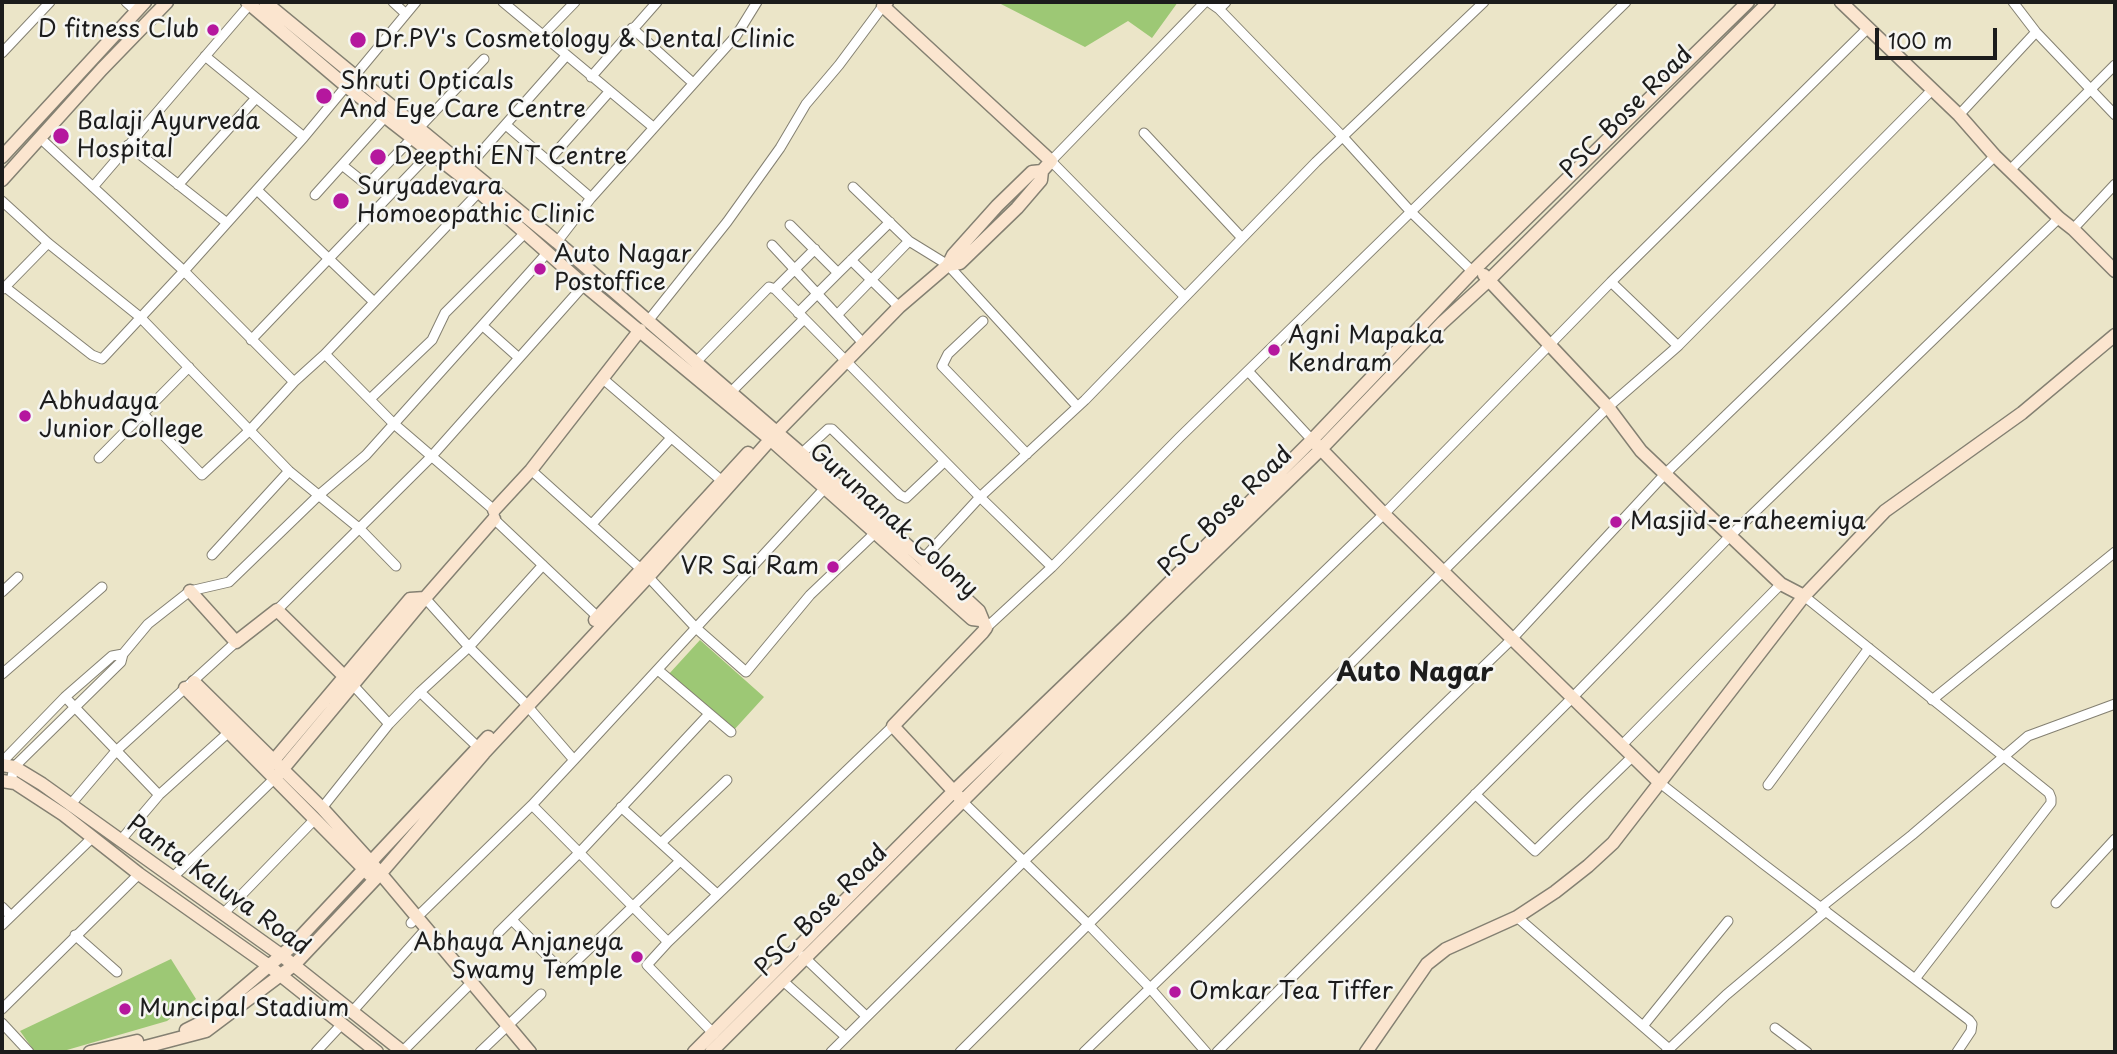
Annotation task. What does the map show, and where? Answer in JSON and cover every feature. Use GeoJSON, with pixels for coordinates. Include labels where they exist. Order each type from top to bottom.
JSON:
{"type":"FeatureCollection","features":[{"type":"Feature","properties":{"kind":"street"},"geometry":{"type":"LineString","coordinates":[[2,52],[50,2]]}},
{"type":"Feature","properties":{"kind":"street"},"geometry":{"type":"LineString","coordinates":[[2,180],[102,69],[167,2]]}},
{"type":"Feature","properties":{"kind":"street","name":"Gurunanak Colony"},"geometry":{"type":"LineString","coordinates":[[265,2],[356,76],[416,132],[431,152],[478,193],[525,233],[555,250],[584,285],[696,362],[731,392],[825,488],[972,619],[983,624]]}},
{"type":"Feature","properties":{"kind":"street"},"geometry":{"type":"LineString","coordinates":[[393,2],[406,13]]}},
{"type":"Feature","properties":{"kind":"street"},"geometry":{"type":"LineString","coordinates":[[48,243],[4,288],[96,358],[102,359],[304,137],[416,2]]}},
{"type":"Feature","properties":{"kind":"street"},"geometry":{"type":"LineString","coordinates":[[503,2],[653,127]]}},
{"type":"Feature","properties":{"kind":"street"},"geometry":{"type":"LineString","coordinates":[[542,36],[575,2]]}},
{"type":"Feature","properties":{"kind":"street"},"geometry":{"type":"LineString","coordinates":[[591,77],[657,2]]}},
{"type":"Feature","properties":{"kind":"street"},"geometry":{"type":"LineString","coordinates":[[5,760],[75,708],[121,662],[123,654],[148,624],[190,592],[229,582],[319,495],[366,455],[483,326],[509,293],[555,250],[591,198],[736,36],[757,2]]}},
{"type":"Feature","properties":{"kind":"street"},"geometry":{"type":"LineString","coordinates":[[645,573],[722,481],[899,307],[948,265],[960,262],[1017,208],[1041,180],[1042,171],[1051,161],[1207,2],[1219,9],[1343,137],[1411,212],[1474,270],[1489,280],[1608,407],[1641,451],[1781,584],[1804,596],[2049,793],[2051,803],[1915,979]]}},
{"type":"Feature","properties":{"kind":"street"},"geometry":{"type":"LineString","coordinates":[[1219,9],[1226,2]]}},
{"type":"Feature","properties":{"kind":"street"},"geometry":{"type":"LineString","coordinates":[[923,559],[980,497],[1077,406],[1343,137],[1485,2]]}},
{"type":"Feature","properties":{"kind":"street"},"geometry":{"type":"LineString","coordinates":[[713,1034],[647,965],[717,894],[893,726],[983,624],[1052,567],[1248,371],[1626,2]]}},
{"type":"Feature","properties":{"kind":"street","name":"PSC Bose Road"},"geometry":{"type":"LineString","coordinates":[[694,1052],[802,955],[963,802],[1316,445],[1474,270],[1748,2]]}},
{"type":"Feature","properties":{"kind":"street","name":"PSC Bose Road"},"geometry":{"type":"LineString","coordinates":[[711,1052],[783,981],[802,955],[954,791],[1489,280],[1769,2]]}},
{"type":"Feature","properties":{"kind":"street"},"geometry":{"type":"LineString","coordinates":[[1841,2],[2115,271]]}},
{"type":"Feature","properties":{"kind":"street"},"geometry":{"type":"LineString","coordinates":[[2014,2],[2036,32],[2115,115]]}},
{"type":"Feature","properties":{"kind":"street"},"geometry":{"type":"LineString","coordinates":[[93,187],[249,3]]}},
{"type":"Feature","properties":{"kind":"street","name":"Gurunanak Colony"},"geometry":{"type":"LineString","coordinates":[[249,3],[346,86],[386,116],[416,132],[467,168],[555,250],[771,433],[802,453],[923,559],[979,611],[983,624]]}},
{"type":"Feature","properties":{"kind":"street"},"geometry":{"type":"LineString","coordinates":[[172,878],[274,770],[349,681],[410,599],[425,598],[531,470],[727,222],[780,148],[806,104],[885,4],[1051,161],[1185,297]]}},
{"type":"Feature","properties":{"kind":"street"},"geometry":{"type":"LineString","coordinates":[[2,157],[136,5]]}},
{"type":"Feature","properties":{"kind":"street"},"geometry":{"type":"LineString","coordinates":[[632,28],[693,83]]}},
{"type":"Feature","properties":{"kind":"street"},"geometry":{"type":"LineString","coordinates":[[831,1052],[1025,860],[1384,514],[1611,282],[1867,29]]}},
{"type":"Feature","properties":{"kind":"street"},"geometry":{"type":"LineString","coordinates":[[1959,115],[2036,32]]}},
{"type":"Feature","properties":{"kind":"street"},"geometry":{"type":"LineString","coordinates":[[2,35],[10,44]]}},
{"type":"Feature","properties":{"kind":"street"},"geometry":{"type":"LineString","coordinates":[[205,56],[304,137]]}},
{"type":"Feature","properties":{"kind":"street"},"geometry":{"type":"LineString","coordinates":[[467,168],[566,56]]}},
{"type":"Feature","properties":{"kind":"street"},"geometry":{"type":"LineString","coordinates":[[342,165],[367,185],[484,59]]}},
{"type":"Feature","properties":{"kind":"street"},"geometry":{"type":"LineString","coordinates":[[2010,170],[2115,65]]}},
{"type":"Feature","properties":{"kind":"street"},"geometry":{"type":"LineString","coordinates":[[960,1052],[1608,407],[1678,346],[1932,90]]}},
{"type":"Feature","properties":{"kind":"street"},"geometry":{"type":"LineString","coordinates":[[548,161],[609,92]]}},
{"type":"Feature","properties":{"kind":"street"},"geometry":{"type":"LineString","coordinates":[[178,185],[256,98]]}},
{"type":"Feature","properties":{"kind":"street"},"geometry":{"type":"LineString","coordinates":[[315,195],[386,116]]}},
{"type":"Feature","properties":{"kind":"street"},"geometry":{"type":"LineString","coordinates":[[506,125],[591,198]]}},
{"type":"Feature","properties":{"kind":"street"},"geometry":{"type":"LineString","coordinates":[[1144,133],[1242,238]]}},
{"type":"Feature","properties":{"kind":"street"},"geometry":{"type":"LineString","coordinates":[[40,138],[184,271],[294,382]]}},
{"type":"Feature","properties":{"kind":"street"},"geometry":{"type":"LineString","coordinates":[[128,145],[227,223]]}},
{"type":"Feature","properties":{"kind":"street"},"geometry":{"type":"LineString","coordinates":[[251,340],[431,152]]}},
{"type":"Feature","properties":{"kind":"street"},"geometry":{"type":"LineString","coordinates":[[1084,1052],[1512,639],[1665,474],[1995,156]]}},
{"type":"Feature","properties":{"kind":"street"},"geometry":{"type":"LineString","coordinates":[[2073,229],[2115,184]]}},
{"type":"Feature","properties":{"kind":"street"},"geometry":{"type":"LineString","coordinates":[[853,187],[909,241],[948,265],[1077,406]]}},
{"type":"Feature","properties":{"kind":"street"},"geometry":{"type":"LineString","coordinates":[[257,190],[374,302]]}},
{"type":"Feature","properties":{"kind":"street"},"geometry":{"type":"LineString","coordinates":[[143,414],[202,475],[325,354],[478,193]]}},
{"type":"Feature","properties":{"kind":"street"},"geometry":{"type":"LineString","coordinates":[[2,201],[48,243],[141,317],[289,471],[360,529],[396,566]]}},
{"type":"Feature","properties":{"kind":"street"},"geometry":{"type":"LineString","coordinates":[[1217,1052],[1572,698],[1730,536],[2059,218]]}},
{"type":"Feature","properties":{"kind":"street"},"geometry":{"type":"LineString","coordinates":[[731,392],[801,316],[817,294],[890,222]]}},
{"type":"Feature","properties":{"kind":"street"},"geometry":{"type":"LineString","coordinates":[[790,225],[838,273]]}},
{"type":"Feature","properties":{"kind":"street"},"geometry":{"type":"LineString","coordinates":[[370,399],[432,340],[445,313],[525,233]]}},
{"type":"Feature","properties":{"kind":"street"},"geometry":{"type":"LineString","coordinates":[[837,315],[909,241]]}},
{"type":"Feature","properties":{"kind":"street"},"geometry":{"type":"LineString","coordinates":[[772,245],[863,343]]}},
{"type":"Feature","properties":{"kind":"street"},"geometry":{"type":"LineString","coordinates":[[775,289],[815,249]]}},
{"type":"Feature","properties":{"kind":"street"},"geometry":{"type":"LineString","coordinates":[[851,260],[899,307]]}},
{"type":"Feature","properties":{"kind":"street"},"geometry":{"type":"LineString","coordinates":[[1611,282],[1678,346]]}},
{"type":"Feature","properties":{"kind":"street"},"geometry":{"type":"LineString","coordinates":[[71,804],[116,751],[236,642],[277,610],[360,529],[431,457],[584,285]]}},
{"type":"Feature","properties":{"kind":"street"},"geometry":{"type":"LineString","coordinates":[[696,362],[769,287],[775,289],[1052,567]]}},
{"type":"Feature","properties":{"kind":"street"},"geometry":{"type":"LineString","coordinates":[[983,321],[948,354],[942,366],[1027,454]]}},
{"type":"Feature","properties":{"kind":"street"},"geometry":{"type":"LineString","coordinates":[[483,326],[519,358]]}},
{"type":"Feature","properties":{"kind":"street"},"geometry":{"type":"LineString","coordinates":[[1366,1052],[1427,964],[1446,950],[1517,917],[1555,892],[1613,844],[1804,596],[1885,511],[2022,413],[2115,335]]}},
{"type":"Feature","properties":{"kind":"street"},"geometry":{"type":"LineString","coordinates":[[325,354],[393,423],[494,515],[601,619]]}},
{"type":"Feature","properties":{"kind":"street"},"geometry":{"type":"LineString","coordinates":[[99,458],[189,367]]}},
{"type":"Feature","properties":{"kind":"street"},"geometry":{"type":"LineString","coordinates":[[1248,371],[1384,514],[1660,783],[1969,1020],[1972,1024],[1971,1031],[1956,1052]]}},
{"type":"Feature","properties":{"kind":"street"},"geometry":{"type":"LineString","coordinates":[[602,378],[722,481]]}},
{"type":"Feature","properties":{"kind":"street"},"geometry":{"type":"LineString","coordinates":[[802,453],[828,429],[832,429],[906,498],[944,461]]}},
{"type":"Feature","properties":{"kind":"street"},"geometry":{"type":"LineString","coordinates":[[90,1052],[186,1030],[197,1025],[281,955],[525,704],[771,433]]}},
{"type":"Feature","properties":{"kind":"street"},"geometry":{"type":"LineString","coordinates":[[592,524],[671,438]]}},
{"type":"Feature","properties":{"kind":"street"},"geometry":{"type":"LineString","coordinates":[[531,470],[645,573],[696,628],[746,672],[810,595],[875,533]]}},
{"type":"Feature","properties":{"kind":"street"},"geometry":{"type":"LineString","coordinates":[[212,555],[289,471]]}},
{"type":"Feature","properties":{"kind":"street"},"geometry":{"type":"LineString","coordinates":[[414,920],[532,805],[825,488]]}},
{"type":"Feature","properties":{"kind":"street"},"geometry":{"type":"LineString","coordinates":[[1932,700],[2115,552]]}},
{"type":"Feature","properties":{"kind":"street"},"geometry":{"type":"LineString","coordinates":[[223,914],[318,813],[390,724],[469,647],[543,565]]}},
{"type":"Feature","properties":{"kind":"street"},"geometry":{"type":"LineString","coordinates":[[2,592],[18,577]]}},
{"type":"Feature","properties":{"kind":"street"},"geometry":{"type":"LineString","coordinates":[[1621,746],[1781,584]]}},
{"type":"Feature","properties":{"kind":"street"},"geometry":{"type":"LineString","coordinates":[[2,674],[102,587]]}},
{"type":"Feature","properties":{"kind":"street"},"geometry":{"type":"LineString","coordinates":[[190,592],[236,642]]}},
{"type":"Feature","properties":{"kind":"street"},"geometry":{"type":"LineString","coordinates":[[425,598],[574,760]]}},
{"type":"Feature","properties":{"kind":"street"},"geometry":{"type":"LineString","coordinates":[[277,610],[390,724]]}},
{"type":"Feature","properties":{"kind":"street"},"geometry":{"type":"LineString","coordinates":[[1768,785],[1869,648]]}},
{"type":"Feature","properties":{"kind":"street"},"geometry":{"type":"LineString","coordinates":[[6,781],[5,760],[65,697],[112,656],[123,654]]}},
{"type":"Feature","properties":{"kind":"street"},"geometry":{"type":"LineString","coordinates":[[658,670],[731,732]]}},
{"type":"Feature","properties":{"kind":"street"},"geometry":{"type":"LineString","coordinates":[[190,685],[229,732],[274,770]]}},
{"type":"Feature","properties":{"kind":"street"},"geometry":{"type":"LineString","coordinates":[[190,685],[367,865],[505,1026],[521,1052]]}},
{"type":"Feature","properties":{"kind":"street"},"geometry":{"type":"LineString","coordinates":[[420,692],[481,750]]}},
{"type":"Feature","properties":{"kind":"street"},"geometry":{"type":"LineString","coordinates":[[65,697],[159,795]]}},
{"type":"Feature","properties":{"kind":"street"},"geometry":{"type":"LineString","coordinates":[[1517,917],[1668,1050],[1823,910],[2028,736],[2115,704]]}},
{"type":"Feature","properties":{"kind":"street"},"geometry":{"type":"LineString","coordinates":[[498,933],[579,853],[709,714]]}},
{"type":"Feature","properties":{"kind":"street"},"geometry":{"type":"LineString","coordinates":[[893,726],[963,802],[1025,860],[1150,988],[1206,1052]]}},
{"type":"Feature","properties":{"kind":"street"},"geometry":{"type":"LineString","coordinates":[[120,841],[159,795],[229,732]]}},
{"type":"Feature","properties":{"kind":"street"},"geometry":{"type":"LineString","coordinates":[[126,1052],[206,1031],[294,965],[377,877],[481,750]]}},
{"type":"Feature","properties":{"kind":"street"},"geometry":{"type":"LineString","coordinates":[[1475,794],[1535,851],[1632,757]]}},
{"type":"Feature","properties":{"kind":"street","name":"Panta Kaluva Road"},"geometry":{"type":"LineString","coordinates":[[5,760],[71,804],[281,955],[402,1052]]}},
{"type":"Feature","properties":{"kind":"street"},"geometry":{"type":"LineString","coordinates":[[661,843],[727,779]]}},
{"type":"Feature","properties":{"kind":"street","name":"Panta Kaluva Road"},"geometry":{"type":"LineString","coordinates":[[6,781],[93,836],[139,874],[269,965],[377,1052]]}},
{"type":"Feature","properties":{"kind":"street"},"geometry":{"type":"LineString","coordinates":[[532,805],[668,942]]}},
{"type":"Feature","properties":{"kind":"street"},"geometry":{"type":"LineString","coordinates":[[621,807],[717,894]]}},
{"type":"Feature","properties":{"kind":"street"},"geometry":{"type":"LineString","coordinates":[[2,925],[93,836]]}},
{"type":"Feature","properties":{"kind":"street"},"geometry":{"type":"LineString","coordinates":[[2056,903],[2115,839]]}},
{"type":"Feature","properties":{"kind":"street"},"geometry":{"type":"LineString","coordinates":[[512,920],[560,969],[566,971],[680,861]]}},
{"type":"Feature","properties":{"kind":"street"},"geometry":{"type":"LineString","coordinates":[[2,1009],[139,874]]}},
{"type":"Feature","properties":{"kind":"street"},"geometry":{"type":"LineString","coordinates":[[2,907],[11,916]]}},
{"type":"Feature","properties":{"kind":"street"},"geometry":{"type":"LineString","coordinates":[[1643,1026],[1728,921]]}},
{"type":"Feature","properties":{"kind":"street"},"geometry":{"type":"LineString","coordinates":[[424,932],[467,987],[530,1052]]}},
{"type":"Feature","properties":{"kind":"street"},"geometry":{"type":"LineString","coordinates":[[351,1013],[424,932]]}},
{"type":"Feature","properties":{"kind":"street"},"geometry":{"type":"LineString","coordinates":[[75,935],[117,972]]}},
{"type":"Feature","properties":{"kind":"street"},"geometry":{"type":"LineString","coordinates":[[802,955],[866,1016]]}},
{"type":"Feature","properties":{"kind":"street"},"geometry":{"type":"LineString","coordinates":[[783,981],[846,1037]]}},
{"type":"Feature","properties":{"kind":"street"},"geometry":{"type":"LineString","coordinates":[[402,1052],[467,987]]}},
{"type":"Feature","properties":{"kind":"street"},"geometry":{"type":"LineString","coordinates":[[480,1052],[541,993]]}},
{"type":"Feature","properties":{"kind":"street"},"geometry":{"type":"LineString","coordinates":[[2,1023],[29,1052]]}},
{"type":"Feature","properties":{"kind":"street"},"geometry":{"type":"LineString","coordinates":[[316,1052],[341,1024]]}},
{"type":"Feature","properties":{"kind":"street"},"geometry":{"type":"LineString","coordinates":[[1775,1028],[1807,1052]]}},
{"type":"Feature","properties":{"kind":"green space"},"geometry":{"type":"Polygon","coordinates":[[[997,2],[1178,2],[1152,38],[1128,21],[1085,47],[997,2]]]}},
{"type":"Feature","properties":{"kind":"green space"},"geometry":{"type":"Polygon","coordinates":[[[700,640],[764,697],[733,731],[668,675],[700,640]]]}},
{"type":"Feature","properties":{"kind":"green space","name":"Muncipal Stadium"},"geometry":{"type":"Polygon","coordinates":[[[171,959],[196,999],[167,1021],[60,1052],[35,1052],[20,1031],[171,959]]]}},
{"type":"Feature","properties":{"kind":"place","name":"D fitness Club"},"geometry":{"type":"Point","coordinates":[213,30]}},
{"type":"Feature","properties":{"kind":"place","name":"Dr.PV's Cosmetology & Dental Clinic"},"geometry":{"type":"Point","coordinates":[358,40]}},
{"type":"Feature","properties":{"kind":"place","name":"Shruti Opticals And Eye Care Centre"},"geometry":{"type":"Point","coordinates":[324,96]}},
{"type":"Feature","properties":{"kind":"place","name":"Balaji Ayurveda Hospital"},"geometry":{"type":"Point","coordinates":[61,136]}},
{"type":"Feature","properties":{"kind":"place","name":"Deepthi ENT Centre"},"geometry":{"type":"Point","coordinates":[378,157]}},
{"type":"Feature","properties":{"kind":"place","name":"Suryadevara Homoeopathic Clinic"},"geometry":{"type":"Point","coordinates":[341,201]}},
{"type":"Feature","properties":{"kind":"place","name":"Auto Nagar Postoffice"},"geometry":{"type":"Point","coordinates":[540,269]}},
{"type":"Feature","properties":{"kind":"place","name":"Agni Mapaka Kendram"},"geometry":{"type":"Point","coordinates":[1274,350]}},
{"type":"Feature","properties":{"kind":"place","name":"Abhudaya Junior College"},"geometry":{"type":"Point","coordinates":[25,416]}},
{"type":"Feature","properties":{"kind":"place","name":"Masjid-e-raheemiya"},"geometry":{"type":"Point","coordinates":[1616,522]}},
{"type":"Feature","properties":{"kind":"place","name":"VR Sai Ram"},"geometry":{"type":"Point","coordinates":[833,567]}},
{"type":"Feature","properties":{"kind":"place","name":"Abhaya Anjaneya Swamy Temple"},"geometry":{"type":"Point","coordinates":[637,957]}},
{"type":"Feature","properties":{"kind":"place","name":"Omkar Tea Tiffer"},"geometry":{"type":"Point","coordinates":[1175,992]}},
{"type":"Feature","properties":{"kind":"place","name":"Muncipal Stadium"},"geometry":{"type":"Point","coordinates":[125,1009]}},
{"type":"Feature","properties":{"kind":"district","name":"Auto Nagar"},"geometry":{"type":"Point","coordinates":[1415,674]}}]}
